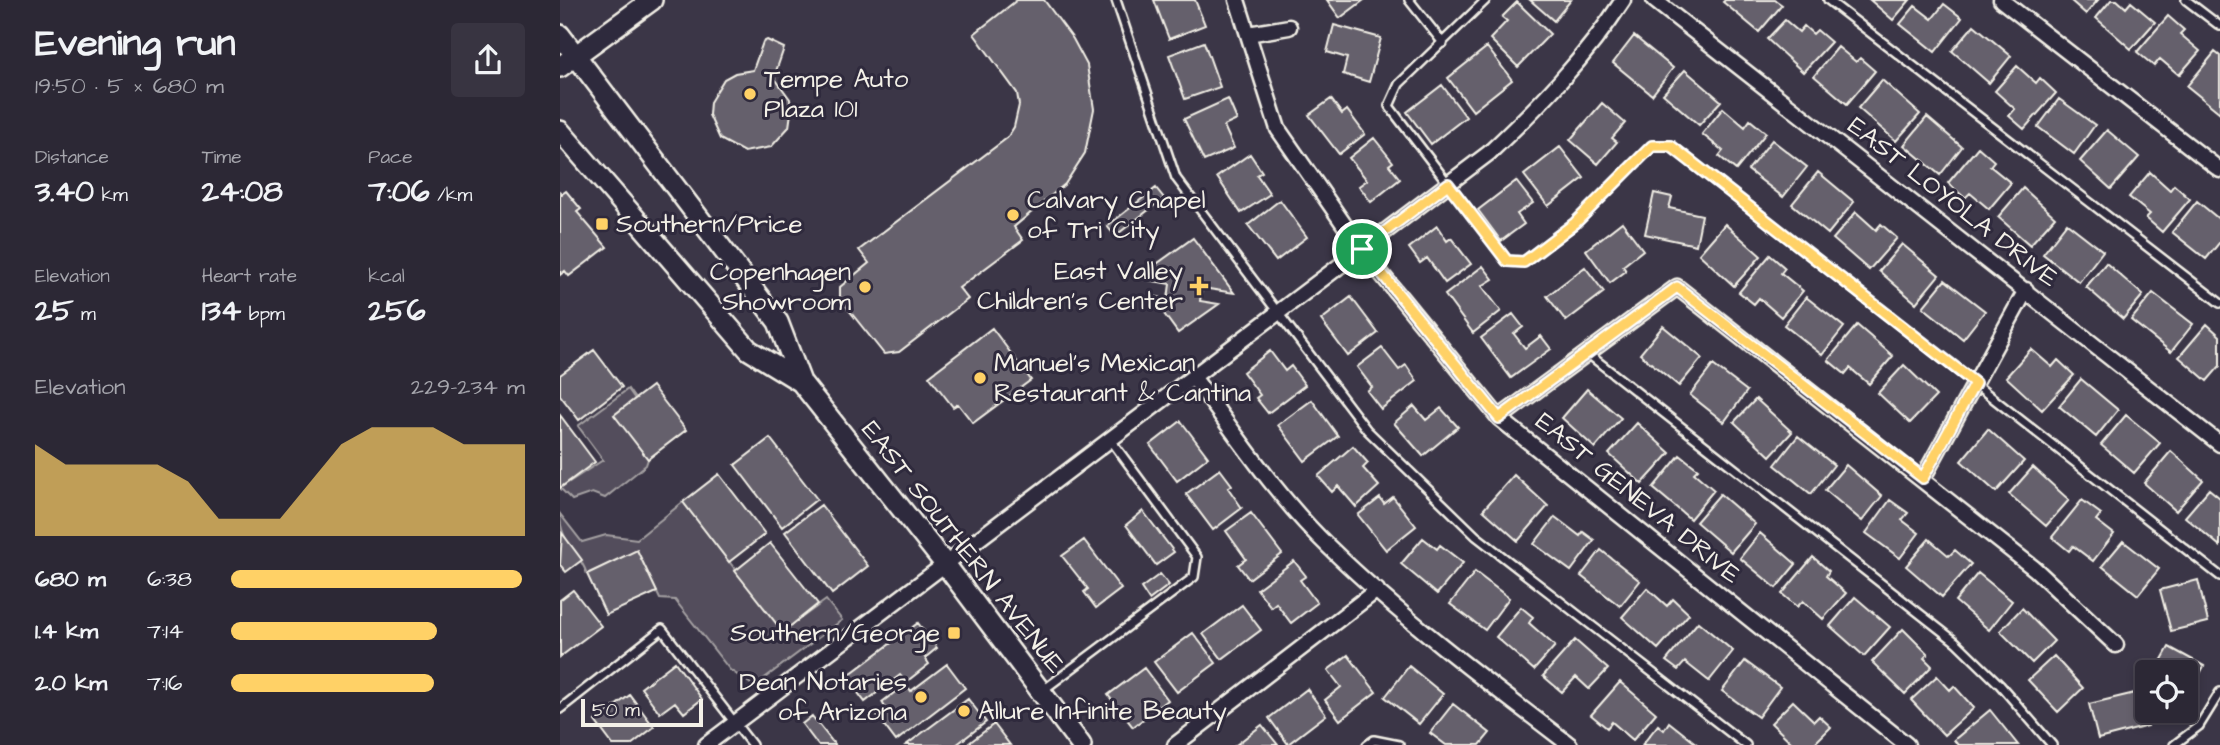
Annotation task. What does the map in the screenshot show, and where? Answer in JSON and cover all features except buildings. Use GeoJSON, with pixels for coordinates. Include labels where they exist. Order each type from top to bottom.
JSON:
{"type":"FeatureCollection","features":[{"type":"Feature","properties":{"kind":"main road"},"geometry":{"type":"LineString","coordinates":[[568,61],[652,0]]}},
{"type":"Feature","properties":{"kind":"main road","name":"EAST SOUTHERN AVENUE"},"geometry":{"type":"LineString","coordinates":[[560,36],[568,61],[778,322],[802,382],[945,564],[1081,745]]}},
{"type":"Feature","properties":{"kind":"main road","name":"EAST SOUTHERN AVENUE"},"geometry":{"type":"LineString","coordinates":[[560,131],[748,350],[802,382]]}},
{"type":"Feature","properties":{"kind":"street","name":"EAST GENEVA DRIVE"},"geometry":{"type":"LineString","coordinates":[[1237,0],[1278,129],[1362,249],[1499,418],[1907,745]]}},
{"type":"Feature","properties":{"kind":"street"},"geometry":{"type":"LineString","coordinates":[[706,745],[1489,153],[1544,102],[1597,40],[1623,0]]}},
{"type":"Feature","properties":{"kind":"street","name":"EAST LOYOLA DRIVE"},"geometry":{"type":"LineString","coordinates":[[1654,0],[2220,444]]}},
{"type":"Feature","properties":{"kind":"street"},"geometry":{"type":"LineString","coordinates":[[2001,0],[2220,170]]}},
{"type":"Feature","properties":{"kind":"street"},"geometry":{"type":"LineString","coordinates":[[1248,34],[1289,27]]}},
{"type":"Feature","properties":{"kind":"street"},"geometry":{"type":"LineString","coordinates":[[1499,418],[1677,287],[1923,478],[2035,569],[2116,645]]}},
{"type":"Feature","properties":{"kind":"street"},"geometry":{"type":"LineString","coordinates":[[1923,478],[2026,290]]}},
{"type":"Feature","properties":{"kind":"street"},"geometry":{"type":"LineString","coordinates":[[1193,377],[1287,502],[1327,546],[1473,671],[1570,745]]}},
{"type":"Feature","properties":{"kind":"street"},"geometry":{"type":"LineString","coordinates":[[1175,745],[1377,590]]}},
{"type":"Feature","properties":{"kind":"lane"},"geometry":{"type":"LineString","coordinates":[[1116,0],[1176,178],[1276,314],[1367,430],[1476,536],[1746,745]]}},
{"type":"Feature","properties":{"kind":"lane"},"geometry":{"type":"LineString","coordinates":[[1409,0],[1443,43]]}},
{"type":"Feature","properties":{"kind":"lane"},"geometry":{"type":"LineString","coordinates":[[1486,0],[1399,84],[1388,106],[1507,261],[1524,262],[1575,223],[1652,146],[1671,146],[2220,576]]}},
{"type":"Feature","properties":{"kind":"lane"},"geometry":{"type":"LineString","coordinates":[[1828,0],[2220,303]]}},
{"type":"Feature","properties":{"kind":"lane"},"geometry":{"type":"LineString","coordinates":[[2186,0],[2220,26]]}},
{"type":"Feature","properties":{"kind":"lane"},"geometry":{"type":"LineString","coordinates":[[1587,353],[1956,642],[2000,685],[2052,745]]}},
{"type":"Feature","properties":{"kind":"lane"},"geometry":{"type":"LineString","coordinates":[[1041,692],[1194,577],[1197,557],[1110,439]]}},
{"type":"Feature","properties":{"kind":"lane"},"geometry":{"type":"LineString","coordinates":[[560,709],[662,629],[752,745]]}},
{"type":"Feature","properties":{"kind":"lane"},"geometry":{"type":"LineString","coordinates":[[2174,745],[2200,726],[2220,692]]}},
{"type":"Feature","properties":{"kind":"lane"},"geometry":{"type":"LineString","coordinates":[[1367,745],[1374,740],[1399,745]]}},
{"type":"Feature","properties":{"kind":"shaded area"},"geometry":{"type":"Polygon","coordinates":[[[628,389],[635,399],[648,459],[646,465],[605,498],[592,493],[572,500],[560,488],[603,460],[578,426],[628,389]]]}},
{"type":"Feature","properties":{"kind":"shaded area"},"geometry":{"type":"Polygon","coordinates":[[[683,502],[783,631],[826,600],[842,620],[754,686],[730,670],[675,600],[660,599],[637,551],[587,574],[566,539],[561,524],[560,514],[582,542],[606,535],[637,539],[683,502]]]}},
{"type":"Feature","properties":{"kind":"place","name":"Tempe Auto Plaza 101"},"geometry":{"type":"Point","coordinates":[750,94]}},
{"type":"Feature","properties":{"kind":"place","name":"Calvary Chapel of Tri City"},"geometry":{"type":"Point","coordinates":[1013,215]}},
{"type":"Feature","properties":{"kind":"place","name":"Southern/Price"},"geometry":{"type":"Point","coordinates":[602,224]}},
{"type":"Feature","properties":{"kind":"place","name":"East Valley Children's Center"},"geometry":{"type":"Point","coordinates":[1199,286]}},
{"type":"Feature","properties":{"kind":"place","name":"Copenhagen Showroom"},"geometry":{"type":"Point","coordinates":[865,287]}},
{"type":"Feature","properties":{"kind":"place","name":"Manuel's Mexican Restaurant & Cantina"},"geometry":{"type":"Point","coordinates":[980,378]}},
{"type":"Feature","properties":{"kind":"place","name":"Southern/George"},"geometry":{"type":"Point","coordinates":[954,633]}},
{"type":"Feature","properties":{"kind":"place","name":"Dean Notaries of Arizona"},"geometry":{"type":"Point","coordinates":[921,697]}},
{"type":"Feature","properties":{"kind":"place","name":"Allure Infinite Beauty"},"geometry":{"type":"Point","coordinates":[964,711]}},
{"type":"Feature","properties":{"kind":"route"},"geometry":{"type":"LineString","coordinates":[[1652,146],[1671,146],[1975,383],[1923,478],[1677,287],[1499,418],[1362,249],[1448,184],[1507,261],[1524,262],[1606,195],[1652,146]]}}]}
